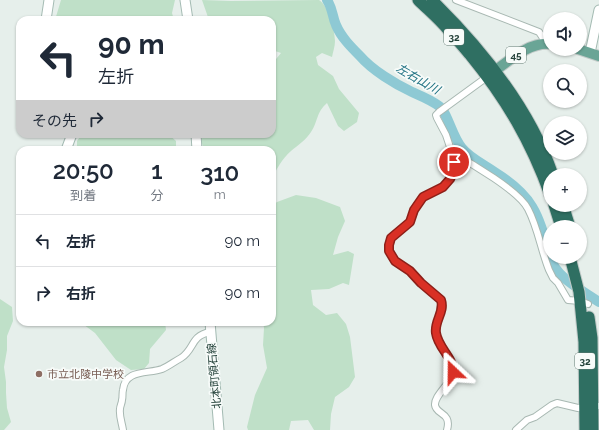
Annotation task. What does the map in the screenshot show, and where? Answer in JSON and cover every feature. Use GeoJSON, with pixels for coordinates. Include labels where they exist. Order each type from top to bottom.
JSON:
{"type":"FeatureCollection","features":[{"type":"Feature","properties":{"kind":"highway","name":"32"},"geometry":{"type":"LineString","coordinates":[[418,0],[449,30],[515,100],[534,132],[550,168]]}},
{"type":"Feature","properties":{"kind":"highway","name":"32"},"geometry":{"type":"LineString","coordinates":[[432,0],[457,24],[491,74],[524,135],[543,175]]}},
{"type":"Feature","properties":{"kind":"highway","name":"32"},"geometry":{"type":"LineString","coordinates":[[573,264],[579,277]]}},
{"type":"Feature","properties":{"kind":"highway","name":"32"},"geometry":{"type":"LineString","coordinates":[[578,264],[583,299],[584,342],[592,407],[593,430]]}},
{"type":"Feature","properties":{"kind":"highway","name":"32"},"geometry":{"type":"LineString","coordinates":[[585,430],[592,407]]}},
{"type":"Feature","properties":{"kind":"main road"},"geometry":{"type":"LineString","coordinates":[[47,16],[49,0]]}},
{"type":"Feature","properties":{"kind":"main road"},"geometry":{"type":"LineString","coordinates":[[185,0],[187,16]]}},
{"type":"Feature","properties":{"kind":"main road"},"geometry":{"type":"LineString","coordinates":[[594,55],[599,10]]}},
{"type":"Feature","properties":{"kind":"main road","name":"45"},"geometry":{"type":"LineString","coordinates":[[491,74],[525,50],[543,45]]}},
{"type":"Feature","properties":{"kind":"main road","name":"北本町領石線"},"geometry":{"type":"LineString","coordinates":[[210,326],[219,430]]}},
{"type":"Feature","properties":{"kind":"street"},"geometry":{"type":"LineString","coordinates":[[456,0],[539,32],[543,37]]}},
{"type":"Feature","properties":{"kind":"street"},"geometry":{"type":"LineString","coordinates":[[447,430],[447,419],[434,404],[436,398],[449,382],[454,367],[437,339],[435,331],[442,311],[441,300],[421,283],[410,271],[395,261],[389,251],[389,245],[391,238],[410,222],[414,210],[423,197],[443,187],[450,179],[453,172],[454,162],[452,153],[446,135],[436,115],[438,112],[491,74]]}},
{"type":"Feature","properties":{"kind":"street"},"geometry":{"type":"LineString","coordinates":[[452,153],[482,171],[520,198],[529,210],[548,270],[553,278],[558,282],[568,300],[583,299]]}},
{"type":"Feature","properties":{"kind":"street"},"geometry":{"type":"LineString","coordinates":[[123,430],[120,418],[120,409],[122,390],[128,377],[135,374],[162,369],[183,356],[196,338],[202,334],[210,332]]}},
{"type":"Feature","properties":{"kind":"street"},"geometry":{"type":"LineString","coordinates":[[516,430],[527,420],[535,417],[557,403],[578,408],[592,407]]}},
{"type":"Feature","properties":{"kind":"green space"},"geometry":{"type":"Polygon","coordinates":[[[61,0],[175,0],[172,13],[173,16],[56,16],[61,0]]]}},
{"type":"Feature","properties":{"kind":"green space"},"geometry":{"type":"Polygon","coordinates":[[[202,0],[319,0],[328,13],[334,31],[335,41],[332,57],[322,53],[316,57],[318,65],[333,76],[339,89],[359,113],[357,122],[344,131],[338,126],[327,103],[323,106],[319,113],[309,135],[285,157],[276,171],[276,146],[203,146],[201,140],[202,138],[276,138],[276,59],[281,53],[276,51],[276,16],[208,16],[202,0]]]}},
{"type":"Feature","properties":{"kind":"green space"},"geometry":{"type":"Polygon","coordinates":[[[79,138],[173,138],[176,141],[176,146],[77,146],[77,141],[79,138]]]}},
{"type":"Feature","properties":{"kind":"green space"},"geometry":{"type":"Polygon","coordinates":[[[296,195],[316,198],[340,207],[345,221],[338,237],[333,255],[348,251],[354,254],[349,285],[343,283],[329,289],[311,290],[313,305],[326,315],[337,313],[346,324],[350,337],[355,377],[349,387],[335,397],[331,414],[330,430],[314,430],[308,420],[291,421],[289,430],[248,430],[247,427],[255,395],[267,368],[263,345],[264,326],[276,326],[277,202],[296,195]]]}},
{"type":"Feature","properties":{"kind":"green space"},"geometry":{"type":"Polygon","coordinates":[[[0,299],[12,307],[13,321],[7,336],[7,350],[4,367],[7,408],[11,422],[4,430],[0,430],[0,299]]]}},
{"type":"Feature","properties":{"kind":"green space"},"geometry":{"type":"Polygon","coordinates":[[[85,326],[166,326],[166,330],[150,349],[149,363],[144,369],[131,370],[116,360],[95,333],[85,326]]]}},
{"type":"Feature","properties":{"kind":"waterway","name":"左右山川"},"geometry":{"type":"LineString","coordinates":[[327,0],[336,25],[350,45],[365,61],[391,81],[439,106],[445,114],[455,138],[465,152],[519,190],[533,208],[543,232]]}},
{"type":"Feature","properties":{"kind":"waterway","name":"左右山川"},"geometry":{"type":"LineString","coordinates":[[553,264],[570,283],[599,302]]}},
{"type":"Feature","properties":{"kind":"place","name":"市立北陵中学校"},"geometry":{"type":"Point","coordinates":[39,374]}},
{"type":"Feature","properties":{"kind":"route"},"geometry":{"type":"LineString","coordinates":[[453,372],[454,367],[437,339],[435,331],[443,306],[441,300],[431,293],[410,271],[395,261],[389,251],[389,245],[391,238],[410,222],[416,205],[423,197],[443,187],[450,179],[453,172],[454,162]]}}]}
